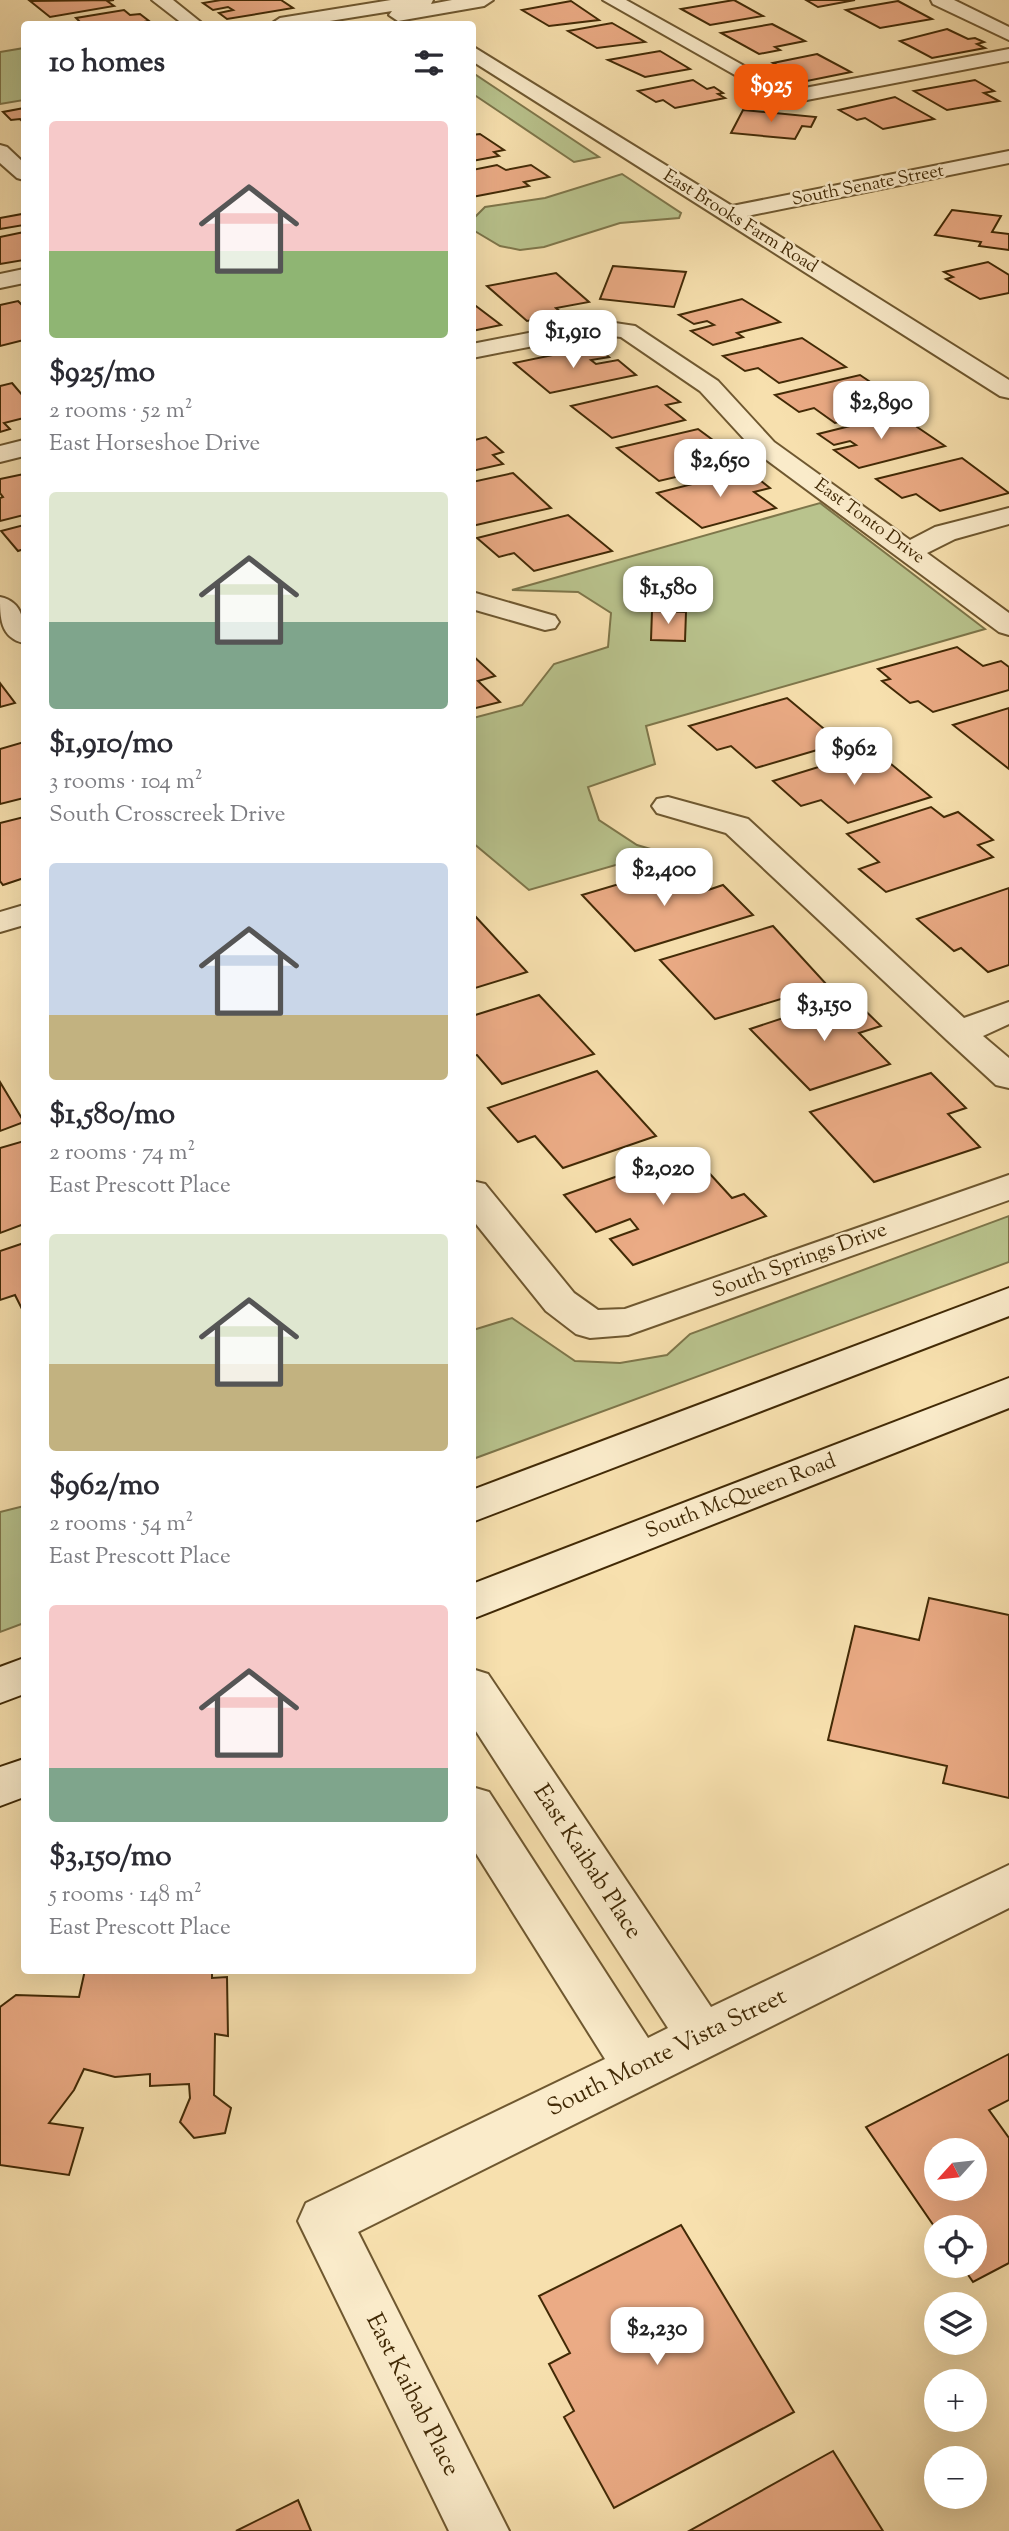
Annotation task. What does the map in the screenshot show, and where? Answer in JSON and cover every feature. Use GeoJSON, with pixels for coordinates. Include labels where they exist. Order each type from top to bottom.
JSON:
{"type":"FeatureCollection","features":[{"type":"Feature","properties":{"kind":"street"},"geometry":{"type":"LineString","coordinates":[[161,0],[190,21]]}},
{"type":"Feature","properties":{"kind":"street"},"geometry":{"type":"LineString","coordinates":[[299,21],[406,4],[484,0]]}},
{"type":"Feature","properties":{"kind":"street"},"geometry":{"type":"LineString","coordinates":[[612,0],[786,98],[1009,55]]}},
{"type":"Feature","properties":{"kind":"street"},"geometry":{"type":"LineString","coordinates":[[940,0],[1009,34]]}},
{"type":"Feature","properties":{"kind":"street"},"geometry":{"type":"LineString","coordinates":[[353,21],[406,4]]}},
{"type":"Feature","properties":{"kind":"street"},"geometry":{"type":"LineString","coordinates":[[406,4],[426,21]]}},
{"type":"Feature","properties":{"kind":"street","name":"East Brooks Farm Road"},"geometry":{"type":"LineString","coordinates":[[476,55],[1009,391]]}},
{"type":"Feature","properties":{"kind":"street"},"geometry":{"type":"LineString","coordinates":[[0,150],[21,171]]}},
{"type":"Feature","properties":{"kind":"street","name":"South Senate Street"},"geometry":{"type":"LineString","coordinates":[[726,214],[1009,157]]}},
{"type":"Feature","properties":{"kind":"street"},"geometry":{"type":"LineString","coordinates":[[0,281],[21,277]]}},
{"type":"Feature","properties":{"kind":"street","name":"East Tonto Drive"},"geometry":{"type":"LineString","coordinates":[[476,350],[595,327],[628,331],[709,386],[765,447],[1009,626]]}},
{"type":"Feature","properties":{"kind":"street"},"geometry":{"type":"LineString","coordinates":[[0,454],[21,449]]}},
{"type":"Feature","properties":{"kind":"street"},"geometry":{"type":"LineString","coordinates":[[910,551],[945,533],[1009,516]]}},
{"type":"Feature","properties":{"kind":"street"},"geometry":{"type":"LineString","coordinates":[[910,551],[966,548],[1009,537]]}},
{"type":"Feature","properties":{"kind":"street"},"geometry":{"type":"LineString","coordinates":[[476,601],[545,622]]}},
{"type":"Feature","properties":{"kind":"street"},"geometry":{"type":"LineString","coordinates":[[0,605],[21,631]]}},
{"type":"Feature","properties":{"kind":"street"},"geometry":{"type":"LineString","coordinates":[[668,806],[737,826],[958,1033],[1009,1077]]}},
{"type":"Feature","properties":{"kind":"street"},"geometry":{"type":"LineString","coordinates":[[0,922],[21,916]]}},
{"type":"Feature","properties":{"kind":"street"},"geometry":{"type":"LineString","coordinates":[[958,1033],[1009,1013]]}},
{"type":"Feature","properties":{"kind":"street","name":"South Springs Drive"},"geometry":{"type":"LineString","coordinates":[[476,1198],[560,1301],[590,1324],[628,1322],[1009,1187]]}},
{"type":"Feature","properties":{"kind":"street"},"geometry":{"type":"LineString","coordinates":[[476,1505],[1009,1301]]}},
{"type":"Feature","properties":{"kind":"street","name":"South McQueen Road"},"geometry":{"type":"LineString","coordinates":[[476,1600],[1009,1392]]}},
{"type":"Feature","properties":{"kind":"street"},"geometry":{"type":"LineString","coordinates":[[0,1685],[21,1677]]}},
{"type":"Feature","properties":{"kind":"street","name":"East Kaibab Place"},"geometry":{"type":"LineString","coordinates":[[476,1693],[702,2036]]}},
{"type":"Feature","properties":{"kind":"street"},"geometry":{"type":"LineString","coordinates":[[0,1787],[21,1779]]}},
{"type":"Feature","properties":{"kind":"street"},"geometry":{"type":"LineString","coordinates":[[476,1812],[638,2067]]}},
{"type":"Feature","properties":{"kind":"street","name":"South Monte Vista Street"},"geometry":{"type":"LineString","coordinates":[[325,2221],[1009,1885]]}},
{"type":"Feature","properties":{"kind":"street","name":"East Kaibab Place"},"geometry":{"type":"LineString","coordinates":[[325,2221],[480,2531]]}},
{"type":"Feature","properties":{"kind":"green space"},"geometry":{"type":"Polygon","coordinates":[[[21,48],[21,100],[0,104],[0,52],[21,48]]]}},
{"type":"Feature","properties":{"kind":"green space"},"geometry":{"type":"Polygon","coordinates":[[[476,75],[599,157],[574,162],[476,96],[476,75]]]}},
{"type":"Feature","properties":{"kind":"green space"},"geometry":{"type":"Polygon","coordinates":[[[622,174],[681,213],[679,218],[620,223],[544,247],[520,250],[500,246],[476,232],[476,216],[485,207],[545,198],[622,174]]]}},
{"type":"Feature","properties":{"kind":"green space"},"geometry":{"type":"Polygon","coordinates":[[[820,503],[985,629],[646,726],[655,764],[588,787],[599,820],[637,845],[661,852],[529,890],[476,846],[476,717],[522,705],[554,664],[608,647],[611,613],[578,592],[512,590],[820,503]]]}},
{"type":"Feature","properties":{"kind":"green space"},"geometry":{"type":"Polygon","coordinates":[[[1009,1216],[1009,1262],[476,1458],[476,1329],[512,1318],[575,1361],[620,1363],[667,1355],[690,1334],[1009,1216]]]}},
{"type":"Feature","properties":{"kind":"green space"},"geometry":{"type":"Polygon","coordinates":[[[21,1507],[21,1624],[0,1632],[0,1512],[21,1507]]]}},
{"type":"Feature","properties":{"kind":"building"},"geometry":{"type":"Polygon","coordinates":[[[114,0],[107,1],[114,6],[50,17],[30,1],[114,0]]]}},
{"type":"Feature","properties":{"kind":"building"},"geometry":{"type":"Polygon","coordinates":[[[221,0],[281,0],[293,8],[227,19],[219,13],[233,10],[228,7],[213,10],[203,3],[221,0]]]}},
{"type":"Feature","properties":{"kind":"building"},"geometry":{"type":"Polygon","coordinates":[[[734,0],[763,16],[710,25],[681,9],[734,0]]]}},
{"type":"Feature","properties":{"kind":"building"},"geometry":{"type":"Polygon","coordinates":[[[806,0],[855,0],[818,7],[806,0]]]}},
{"type":"Feature","properties":{"kind":"building"},"geometry":{"type":"Polygon","coordinates":[[[571,1],[599,20],[549,26],[522,10],[571,1]]]}},
{"type":"Feature","properties":{"kind":"building"},"geometry":{"type":"Polygon","coordinates":[[[898,1],[932,19],[880,28],[846,10],[898,1]]]}},
{"type":"Feature","properties":{"kind":"building"},"geometry":{"type":"Polygon","coordinates":[[[124,10],[130,15],[140,14],[149,21],[79,21],[76,18],[124,10]]]}},
{"type":"Feature","properties":{"kind":"building"},"geometry":{"type":"Polygon","coordinates":[[[612,23],[645,42],[597,48],[568,31],[612,23]]]}},
{"type":"Feature","properties":{"kind":"building"},"geometry":{"type":"Polygon","coordinates":[[[772,24],[805,41],[775,47],[780,50],[759,54],[721,33],[772,24]]]}},
{"type":"Feature","properties":{"kind":"building"},"geometry":{"type":"Polygon","coordinates":[[[947,29],[968,39],[975,38],[984,42],[977,44],[985,48],[932,58],[900,41],[947,29]]]}},
{"type":"Feature","properties":{"kind":"building"},"geometry":{"type":"Polygon","coordinates":[[[660,51],[690,69],[645,77],[608,60],[660,51]]]}},
{"type":"Feature","properties":{"kind":"building"},"geometry":{"type":"Polygon","coordinates":[[[817,54],[851,72],[807,81],[773,63],[817,54]]]}},
{"type":"Feature","properties":{"kind":"building"},"geometry":{"type":"Polygon","coordinates":[[[693,80],[707,89],[714,87],[723,93],[718,94],[725,98],[675,108],[663,100],[656,102],[638,91],[693,80]]]}},
{"type":"Feature","properties":{"kind":"building"},"geometry":{"type":"Polygon","coordinates":[[[975,80],[994,91],[984,93],[999,101],[947,110],[914,91],[975,80]]]}},
{"type":"Feature","properties":{"kind":"building"},"geometry":{"type":"Polygon","coordinates":[[[895,97],[934,119],[883,129],[865,118],[857,120],[839,110],[895,97]]]}},
{"type":"Feature","properties":{"kind":"building"},"geometry":{"type":"Polygon","coordinates":[[[21,109],[21,120],[11,120],[3,112],[21,109]]]}},
{"type":"Feature","properties":{"kind":"building"},"geometry":{"type":"Polygon","coordinates":[[[743,110],[816,117],[811,127],[802,126],[795,139],[731,133],[743,110]]]}},
{"type":"Feature","properties":{"kind":"building"},"geometry":{"type":"Polygon","coordinates":[[[476,134],[480,134],[504,150],[494,152],[499,156],[476,160],[476,134]]]}},
{"type":"Feature","properties":{"kind":"building"},"geometry":{"type":"Polygon","coordinates":[[[497,165],[506,170],[531,165],[549,177],[524,182],[529,186],[476,196],[476,169],[497,165]]]}},
{"type":"Feature","properties":{"kind":"building"},"geometry":{"type":"Polygon","coordinates":[[[952,210],[1001,216],[992,232],[1009,234],[1009,250],[979,246],[981,242],[935,235],[952,210]]]}},
{"type":"Feature","properties":{"kind":"building"},"geometry":{"type":"Polygon","coordinates":[[[21,214],[21,226],[0,229],[0,218],[21,214]]]}},
{"type":"Feature","properties":{"kind":"building"},"geometry":{"type":"Polygon","coordinates":[[[21,233],[21,260],[0,264],[0,237],[21,233]]]}},
{"type":"Feature","properties":{"kind":"building"},"geometry":{"type":"Polygon","coordinates":[[[988,262],[1009,275],[1009,293],[980,299],[946,279],[953,277],[944,272],[988,262]]]}},
{"type":"Feature","properties":{"kind":"building"},"geometry":{"type":"Polygon","coordinates":[[[613,266],[686,272],[674,307],[600,299],[613,266]]]}},
{"type":"Feature","properties":{"kind":"building"},"geometry":{"type":"Polygon","coordinates":[[[556,273],[589,302],[556,308],[563,314],[527,321],[487,286],[556,273]]]}},
{"type":"Feature","properties":{"kind":"building"},"geometry":{"type":"Polygon","coordinates":[[[742,299],[780,322],[737,333],[743,337],[713,345],[691,331],[714,325],[707,321],[694,324],[679,315],[742,299]]]}},
{"type":"Feature","properties":{"kind":"building"},"geometry":{"type":"Polygon","coordinates":[[[18,301],[21,304],[21,341],[0,346],[0,305],[18,301]]]}},
{"type":"Feature","properties":{"kind":"building"},"geometry":{"type":"Polygon","coordinates":[[[476,306],[501,325],[476,330],[476,306]]]}},
{"type":"Feature","properties":{"kind":"building"},"geometry":{"type":"Polygon","coordinates":[[[802,338],[846,367],[779,383],[758,368],[745,371],[723,356],[802,338]]]}},
{"type":"Feature","properties":{"kind":"building"},"geometry":{"type":"Polygon","coordinates":[[[596,346],[609,357],[591,360],[596,364],[618,360],[636,375],[550,393],[514,363],[596,346]]]}},
{"type":"Feature","properties":{"kind":"building"},"geometry":{"type":"Polygon","coordinates":[[[860,375],[906,406],[835,423],[814,408],[799,412],[775,395],[860,375]]]}},
{"type":"Feature","properties":{"kind":"building"},"geometry":{"type":"Polygon","coordinates":[[[12,383],[21,394],[21,419],[4,423],[10,429],[0,432],[0,386],[12,383]]]}},
{"type":"Feature","properties":{"kind":"building"},"geometry":{"type":"Polygon","coordinates":[[[657,386],[680,402],[666,405],[685,420],[612,438],[571,406],[657,386]]]}},
{"type":"Feature","properties":{"kind":"building"},"geometry":{"type":"Polygon","coordinates":[[[898,414],[945,446],[859,468],[834,450],[856,445],[850,441],[834,445],[818,434],[898,414]]]}},
{"type":"Feature","properties":{"kind":"building"},"geometry":{"type":"Polygon","coordinates":[[[698,429],[721,446],[703,450],[723,466],[659,481],[617,448],[698,429]]]}},
{"type":"Feature","properties":{"kind":"building"},"geometry":{"type":"Polygon","coordinates":[[[486,437],[503,452],[493,455],[503,464],[476,470],[476,440],[486,437]]]}},
{"type":"Feature","properties":{"kind":"building"},"geometry":{"type":"Polygon","coordinates":[[[962,458],[1009,493],[940,511],[916,494],[902,498],[876,479],[962,458]]]}},
{"type":"Feature","properties":{"kind":"building"},"geometry":{"type":"Polygon","coordinates":[[[747,470],[770,488],[754,492],[776,508],[702,528],[657,493],[747,470]]]}},
{"type":"Feature","properties":{"kind":"building"},"geometry":{"type":"Polygon","coordinates":[[[513,473],[551,508],[476,525],[476,481],[513,473]]]}},
{"type":"Feature","properties":{"kind":"building"},"geometry":{"type":"Polygon","coordinates":[[[21,475],[21,516],[0,521],[0,498],[3,497],[0,493],[0,479],[21,475]]]}},
{"type":"Feature","properties":{"kind":"building"},"geometry":{"type":"Polygon","coordinates":[[[568,515],[612,551],[534,571],[514,553],[499,557],[477,538],[568,515]]]}},
{"type":"Feature","properties":{"kind":"building"},"geometry":{"type":"Polygon","coordinates":[[[21,526],[21,550],[18,551],[1,531],[21,526]]]}},
{"type":"Feature","properties":{"kind":"building"},"geometry":{"type":"Polygon","coordinates":[[[652,611],[686,612],[685,641],[651,640],[652,611]]]}},
{"type":"Feature","properties":{"kind":"building"},"geometry":{"type":"Polygon","coordinates":[[[957,647],[983,666],[1001,661],[1009,667],[1009,690],[933,712],[918,701],[910,703],[882,681],[890,679],[878,669],[957,647]]]}},
{"type":"Feature","properties":{"kind":"building"},"geometry":{"type":"Polygon","coordinates":[[[476,659],[495,676],[478,681],[500,702],[476,708],[476,659]]]}},
{"type":"Feature","properties":{"kind":"building"},"geometry":{"type":"Polygon","coordinates":[[[0,683],[15,703],[0,707],[0,683]]]}},
{"type":"Feature","properties":{"kind":"building"},"geometry":{"type":"Polygon","coordinates":[[[787,698],[841,743],[756,768],[731,746],[717,750],[689,726],[787,698]]]}},
{"type":"Feature","properties":{"kind":"building"},"geometry":{"type":"Polygon","coordinates":[[[1009,708],[1009,769],[953,725],[1009,708]]]}},
{"type":"Feature","properties":{"kind":"building"},"geometry":{"type":"Polygon","coordinates":[[[21,743],[21,799],[0,804],[0,749],[21,743]]]}},
{"type":"Feature","properties":{"kind":"building"},"geometry":{"type":"Polygon","coordinates":[[[874,750],[931,797],[848,823],[821,800],[801,806],[773,781],[874,750]]]}},
{"type":"Feature","properties":{"kind":"building"},"geometry":{"type":"Polygon","coordinates":[[[931,807],[944,817],[958,812],[993,840],[978,845],[993,857],[886,892],[859,869],[879,862],[847,834],[931,807]]]}},
{"type":"Feature","properties":{"kind":"building"},"geometry":{"type":"Polygon","coordinates":[[[21,818],[21,879],[3,885],[0,881],[0,823],[21,818]]]}},
{"type":"Feature","properties":{"kind":"building"},"geometry":{"type":"Polygon","coordinates":[[[676,867],[702,892],[723,885],[753,915],[635,951],[582,895],[676,867]]]}},
{"type":"Feature","properties":{"kind":"building"},"geometry":{"type":"Polygon","coordinates":[[[1009,888],[1009,965],[988,972],[961,948],[954,951],[917,919],[1009,888]]]}},
{"type":"Feature","properties":{"kind":"building"},"geometry":{"type":"Polygon","coordinates":[[[476,917],[527,972],[476,988],[476,917]]]}},
{"type":"Feature","properties":{"kind":"building"},"geometry":{"type":"Polygon","coordinates":[[[773,926],[827,985],[715,1019],[660,960],[773,926]]]}},
{"type":"Feature","properties":{"kind":"building"},"geometry":{"type":"Polygon","coordinates":[[[539,995],[594,1054],[502,1084],[476,1055],[476,1015],[539,995]]]}},
{"type":"Feature","properties":{"kind":"building"},"geometry":{"type":"Polygon","coordinates":[[[850,996],[881,1026],[859,1033],[890,1064],[810,1090],[750,1029],[850,996]]]}},
{"type":"Feature","properties":{"kind":"building"},"geometry":{"type":"Polygon","coordinates":[[[597,1071],[656,1136],[563,1168],[535,1136],[518,1142],[488,1108],[597,1071]]]}},
{"type":"Feature","properties":{"kind":"building"},"geometry":{"type":"Polygon","coordinates":[[[931,1073],[966,1108],[948,1114],[980,1147],[874,1182],[810,1112],[931,1073]]]}},
{"type":"Feature","properties":{"kind":"building"},"geometry":{"type":"Polygon","coordinates":[[[0,1082],[21,1117],[21,1123],[0,1131],[0,1082]]]}},
{"type":"Feature","properties":{"kind":"building"},"geometry":{"type":"Polygon","coordinates":[[[21,1142],[21,1225],[0,1233],[0,1148],[21,1142]]]}},
{"type":"Feature","properties":{"kind":"building"},"geometry":{"type":"Polygon","coordinates":[[[689,1151],[732,1198],[744,1194],[766,1216],[633,1265],[610,1239],[638,1229],[630,1219],[596,1232],[564,1195],[689,1151]]]}},
{"type":"Feature","properties":{"kind":"building"},"geometry":{"type":"Polygon","coordinates":[[[21,1244],[21,1307],[15,1295],[0,1300],[0,1251],[21,1244]]]}},
{"type":"Feature","properties":{"kind":"building"},"geometry":{"type":"Polygon","coordinates":[[[929,1598],[1009,1615],[1009,1798],[943,1783],[947,1766],[828,1740],[855,1626],[919,1640],[929,1598]]]}},
{"type":"Feature","properties":{"kind":"building"},"geometry":{"type":"Polygon","coordinates":[[[84,1974],[212,1974],[212,1978],[227,1977],[228,2036],[215,2034],[214,2095],[231,2108],[225,2133],[194,2138],[180,2122],[190,2098],[189,2084],[150,2086],[150,2074],[115,2077],[84,2069],[74,2090],[49,2123],[83,2128],[69,2175],[0,2165],[0,2007],[16,1995],[79,1997],[84,1974]]]}},
{"type":"Feature","properties":{"kind":"building"},"geometry":{"type":"Polygon","coordinates":[[[1009,2054],[1009,2100],[989,2110],[1009,2138],[1009,2263],[987,2275],[987,2215],[926,2215],[866,2127],[1009,2054]]]}},
{"type":"Feature","properties":{"kind":"building"},"geometry":{"type":"Polygon","coordinates":[[[681,2225],[794,2412],[614,2508],[564,2417],[574,2411],[549,2364],[570,2353],[539,2296],[681,2225]]]}},
{"type":"Feature","properties":{"kind":"building"},"geometry":{"type":"Polygon","coordinates":[[[833,2451],[883,2531],[689,2531],[833,2451]]]}},
{"type":"Feature","properties":{"kind":"building"},"geometry":{"type":"Polygon","coordinates":[[[298,2500],[311,2531],[236,2531],[298,2500]]]}}]}
